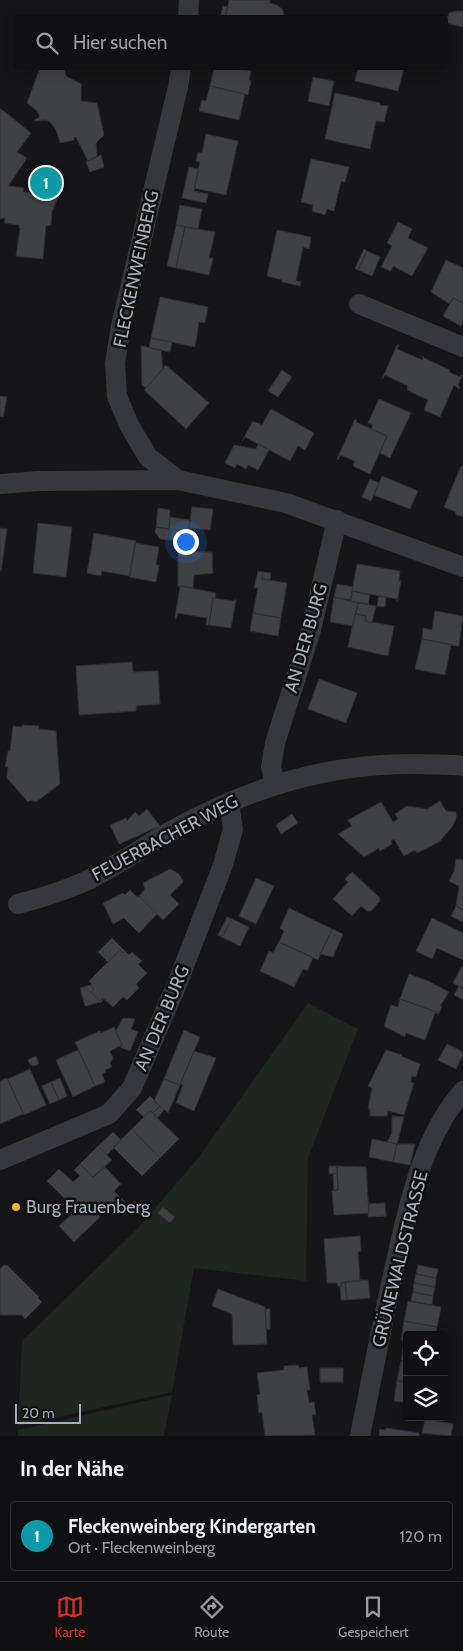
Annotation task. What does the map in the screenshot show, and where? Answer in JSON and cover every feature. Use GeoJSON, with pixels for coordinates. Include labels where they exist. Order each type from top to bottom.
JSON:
{"type":"FeatureCollection","features":[{"type":"Feature","properties":{"kind":"street"},"geometry":{"type":"LineString","coordinates":[[188,0],[188,15]]}},
{"type":"Feature","properties":{"kind":"street","name":"FLECKENWEINBERG"},"geometry":{"type":"LineString","coordinates":[[178,480],[148,457],[128,425],[117,396],[116,363],[120,326],[181,70]]}},
{"type":"Feature","properties":{"kind":"street"},"geometry":{"type":"LineString","coordinates":[[359,304],[463,347]]}},
{"type":"Feature","properties":{"kind":"street","name":"FLECKENWEINBERG"},"geometry":{"type":"LineString","coordinates":[[0,484],[40,481],[178,480],[286,503],[463,567]]}},
{"type":"Feature","properties":{"kind":"street","name":"AN DER BURG"},"geometry":{"type":"LineString","coordinates":[[275,784],[271,767],[275,743],[310,630],[337,520]]}},
{"type":"Feature","properties":{"kind":"street","name":"FEUERBACHER WEG"},"geometry":{"type":"LineString","coordinates":[[18,904],[50,895],[87,880],[173,830],[229,803],[275,784],[348,767],[405,764],[463,766]]}},
{"type":"Feature","properties":{"kind":"street","name":"AN DER BURG"},"geometry":{"type":"LineString","coordinates":[[0,1160],[108,1114],[132,1088],[177,984],[223,865],[233,829],[229,803]]}},
{"type":"Feature","properties":{"kind":"street","name":"GRÜNEWALDSTRASSE"},"geometry":{"type":"LineString","coordinates":[[360,1436],[406,1220],[426,1152],[440,1123],[463,1091]]}},
{"type":"Feature","properties":{"kind":"shaded area"},"geometry":{"type":"Polygon","coordinates":[[[308,1003],[358,1029],[308,1158],[306,1281],[194,1268],[172,1392],[18,1426],[22,1341],[137,1229],[199,1157],[308,1003]]]}},
{"type":"Feature","properties":{"kind":"shaded area"},"geometry":{"type":"Polygon","coordinates":[[[172,1395],[164,1436],[18,1436],[18,1430],[172,1395]]]}},
{"type":"Feature","properties":{"kind":"building"},"geometry":{"type":"Polygon","coordinates":[[[229,0],[270,0],[269,3],[277,5],[283,10],[284,15],[226,15],[229,0]]]}},
{"type":"Feature","properties":{"kind":"building"},"geometry":{"type":"Polygon","coordinates":[[[223,6],[228,7],[226,15],[221,15],[223,6]]]}},
{"type":"Feature","properties":{"kind":"building"},"geometry":{"type":"Polygon","coordinates":[[[463,11],[463,27],[448,23],[449,13],[463,11]]]}},
{"type":"Feature","properties":{"kind":"building"},"geometry":{"type":"Polygon","coordinates":[[[39,70],[64,70],[66,76],[81,84],[81,101],[97,103],[104,135],[96,143],[97,156],[88,161],[76,137],[74,137],[74,140],[60,143],[56,130],[50,122],[46,120],[35,121],[40,117],[37,111],[27,103],[39,70]]]}},
{"type":"Feature","properties":{"kind":"building"},"geometry":{"type":"Polygon","coordinates":[[[214,70],[251,71],[248,95],[210,86],[214,70]]]}},
{"type":"Feature","properties":{"kind":"building"},"geometry":{"type":"Polygon","coordinates":[[[358,70],[403,70],[398,91],[355,81],[358,70]]]}},
{"type":"Feature","properties":{"kind":"building"},"geometry":{"type":"Polygon","coordinates":[[[313,77],[334,81],[329,106],[308,101],[313,77]]]}},
{"type":"Feature","properties":{"kind":"building"},"geometry":{"type":"Polygon","coordinates":[[[210,86],[245,94],[239,120],[199,111],[202,100],[206,101],[210,86]]]}},
{"type":"Feature","properties":{"kind":"building"},"geometry":{"type":"Polygon","coordinates":[[[335,93],[388,106],[384,122],[376,121],[370,149],[325,139],[335,93]]]}},
{"type":"Feature","properties":{"kind":"building"},"geometry":{"type":"Polygon","coordinates":[[[0,108],[31,133],[17,152],[27,158],[8,186],[24,188],[23,192],[31,193],[32,184],[51,177],[62,190],[52,211],[51,225],[46,226],[43,259],[16,256],[19,225],[4,223],[5,218],[0,219],[0,108]]]}},
{"type":"Feature","properties":{"kind":"building"},"geometry":{"type":"Polygon","coordinates":[[[206,134],[238,141],[226,195],[194,188],[200,162],[196,161],[198,152],[202,153],[206,134]]]}},
{"type":"Feature","properties":{"kind":"building"},"geometry":{"type":"Polygon","coordinates":[[[101,155],[104,167],[90,172],[86,162],[101,155]]]}},
{"type":"Feature","properties":{"kind":"building"},"geometry":{"type":"Polygon","coordinates":[[[311,159],[349,167],[345,182],[341,181],[334,211],[327,209],[325,215],[312,211],[313,205],[301,202],[311,159]]]}},
{"type":"Feature","properties":{"kind":"building"},"geometry":{"type":"Polygon","coordinates":[[[189,167],[199,169],[194,191],[208,194],[206,203],[182,198],[189,167]]]}},
{"type":"Feature","properties":{"kind":"building"},"geometry":{"type":"Polygon","coordinates":[[[180,205],[202,209],[198,229],[176,225],[180,205]]]}},
{"type":"Feature","properties":{"kind":"building"},"geometry":{"type":"Polygon","coordinates":[[[398,222],[412,229],[408,238],[428,248],[412,276],[393,266],[391,271],[381,267],[392,246],[387,243],[398,222]]]}},
{"type":"Feature","properties":{"kind":"building"},"geometry":{"type":"Polygon","coordinates":[[[176,225],[185,227],[176,268],[167,266],[176,225]]]}},
{"type":"Feature","properties":{"kind":"building"},"geometry":{"type":"Polygon","coordinates":[[[185,227],[215,232],[209,258],[213,258],[209,275],[176,268],[185,227]]]}},
{"type":"Feature","properties":{"kind":"building"},"geometry":{"type":"Polygon","coordinates":[[[277,230],[311,237],[309,249],[303,247],[296,281],[301,282],[300,286],[267,276],[277,230]]]}},
{"type":"Feature","properties":{"kind":"building"},"geometry":{"type":"Polygon","coordinates":[[[364,249],[367,251],[358,270],[355,268],[364,249]]]}},
{"type":"Feature","properties":{"kind":"building"},"geometry":{"type":"Polygon","coordinates":[[[367,251],[380,257],[372,276],[358,270],[367,251]]]}},
{"type":"Feature","properties":{"kind":"building"},"geometry":{"type":"Polygon","coordinates":[[[446,260],[463,268],[463,303],[453,298],[450,304],[431,292],[446,260]]]}},
{"type":"Feature","properties":{"kind":"building"},"geometry":{"type":"Polygon","coordinates":[[[160,297],[208,307],[205,323],[199,322],[195,347],[151,338],[160,297]]]}},
{"type":"Feature","properties":{"kind":"building"},"geometry":{"type":"Polygon","coordinates":[[[453,298],[463,303],[463,322],[461,326],[443,316],[453,298]]]}},
{"type":"Feature","properties":{"kind":"building"},"geometry":{"type":"Polygon","coordinates":[[[151,338],[172,342],[170,352],[149,348],[151,338]]]}},
{"type":"Feature","properties":{"kind":"building"},"geometry":{"type":"Polygon","coordinates":[[[397,345],[399,345],[397,349],[422,360],[423,356],[450,370],[449,372],[460,377],[463,375],[458,385],[459,389],[454,385],[440,417],[424,410],[428,400],[407,390],[408,386],[385,375],[382,379],[397,345]]]}},
{"type":"Feature","properties":{"kind":"building"},"geometry":{"type":"Polygon","coordinates":[[[141,346],[161,350],[163,369],[146,388],[142,385],[141,346]]]}},
{"type":"Feature","properties":{"kind":"building"},"geometry":{"type":"Polygon","coordinates":[[[166,365],[209,403],[186,429],[144,390],[166,365]]]}},
{"type":"Feature","properties":{"kind":"building"},"geometry":{"type":"Polygon","coordinates":[[[282,370],[292,377],[278,397],[268,391],[282,370]]]}},
{"type":"Feature","properties":{"kind":"building"},"geometry":{"type":"Polygon","coordinates":[[[0,396],[7,397],[3,417],[0,416],[0,396]]]}},
{"type":"Feature","properties":{"kind":"building"},"geometry":{"type":"Polygon","coordinates":[[[379,399],[411,413],[390,458],[380,453],[387,436],[371,429],[373,425],[368,423],[379,399]]]}},
{"type":"Feature","properties":{"kind":"building"},"geometry":{"type":"Polygon","coordinates":[[[271,409],[314,433],[305,450],[298,446],[290,461],[245,437],[242,441],[253,421],[262,425],[271,409]]]}},
{"type":"Feature","properties":{"kind":"building"},"geometry":{"type":"Polygon","coordinates":[[[355,419],[357,420],[356,422],[387,436],[370,474],[353,466],[355,461],[340,455],[337,459],[355,419]]]}},
{"type":"Feature","properties":{"kind":"building"},"geometry":{"type":"Polygon","coordinates":[[[258,444],[269,450],[258,470],[248,465],[246,469],[237,464],[235,468],[225,463],[234,445],[256,449],[258,444]]]}},
{"type":"Feature","properties":{"kind":"building"},"geometry":{"type":"Polygon","coordinates":[[[461,466],[463,467],[463,517],[444,507],[461,466]]]}},
{"type":"Feature","properties":{"kind":"building"},"geometry":{"type":"Polygon","coordinates":[[[382,476],[418,491],[410,509],[374,495],[382,476]]]}},
{"type":"Feature","properties":{"kind":"building"},"geometry":{"type":"Polygon","coordinates":[[[370,479],[379,483],[371,501],[362,497],[370,479]]]}},
{"type":"Feature","properties":{"kind":"building"},"geometry":{"type":"Polygon","coordinates":[[[192,507],[213,509],[210,530],[189,528],[192,507]]]}},
{"type":"Feature","properties":{"kind":"building"},"geometry":{"type":"Polygon","coordinates":[[[158,508],[170,510],[169,529],[156,527],[158,508]]]}},
{"type":"Feature","properties":{"kind":"building"},"geometry":{"type":"Polygon","coordinates":[[[170,517],[190,520],[187,543],[168,540],[170,517]]]}},
{"type":"Feature","properties":{"kind":"building"},"geometry":{"type":"Polygon","coordinates":[[[38,523],[72,527],[66,577],[33,573],[38,523]]]}},
{"type":"Feature","properties":{"kind":"building"},"geometry":{"type":"Polygon","coordinates":[[[156,527],[169,529],[168,540],[160,539],[155,532],[156,527]]]}},
{"type":"Feature","properties":{"kind":"building"},"geometry":{"type":"Polygon","coordinates":[[[0,528],[7,529],[1,571],[0,571],[0,528]]]}},
{"type":"Feature","properties":{"kind":"building"},"geometry":{"type":"Polygon","coordinates":[[[94,533],[136,541],[130,576],[102,571],[101,576],[87,573],[94,533]]]}},
{"type":"Feature","properties":{"kind":"building"},"geometry":{"type":"Polygon","coordinates":[[[135,543],[159,547],[156,565],[159,565],[156,582],[129,577],[135,543]]]}},
{"type":"Feature","properties":{"kind":"building"},"geometry":{"type":"Polygon","coordinates":[[[193,547],[193,552],[212,552],[213,573],[194,575],[193,588],[180,586],[180,588],[178,586],[178,549],[193,547]]]}},
{"type":"Feature","properties":{"kind":"building"},"geometry":{"type":"Polygon","coordinates":[[[357,564],[400,571],[399,581],[401,581],[397,602],[397,599],[352,591],[357,564]]]}},
{"type":"Feature","properties":{"kind":"building"},"geometry":{"type":"Polygon","coordinates":[[[258,571],[263,572],[262,579],[287,583],[281,618],[253,613],[258,588],[254,588],[258,571]]]}},
{"type":"Feature","properties":{"kind":"building"},"geometry":{"type":"Polygon","coordinates":[[[263,572],[271,573],[270,580],[262,579],[263,572]]]}},
{"type":"Feature","properties":{"kind":"building"},"geometry":{"type":"Polygon","coordinates":[[[337,584],[353,587],[351,600],[334,597],[337,584]]]}},
{"type":"Feature","properties":{"kind":"building"},"geometry":{"type":"Polygon","coordinates":[[[180,586],[216,593],[215,598],[213,598],[209,625],[206,625],[207,618],[178,613],[175,618],[180,586]]]}},
{"type":"Feature","properties":{"kind":"building"},"geometry":{"type":"Polygon","coordinates":[[[352,591],[370,595],[368,604],[350,601],[352,591]]]}},
{"type":"Feature","properties":{"kind":"building"},"geometry":{"type":"Polygon","coordinates":[[[379,596],[386,597],[385,607],[377,606],[379,596]]]}},
{"type":"Feature","properties":{"kind":"building"},"geometry":{"type":"Polygon","coordinates":[[[334,597],[358,603],[353,626],[330,622],[334,597]]]}},
{"type":"Feature","properties":{"kind":"building"},"geometry":{"type":"Polygon","coordinates":[[[213,598],[236,600],[231,628],[209,625],[213,598]]]}},
{"type":"Feature","properties":{"kind":"building"},"geometry":{"type":"Polygon","coordinates":[[[358,603],[376,606],[372,623],[365,621],[366,616],[356,614],[358,603]]]}},
{"type":"Feature","properties":{"kind":"building"},"geometry":{"type":"Polygon","coordinates":[[[435,611],[463,616],[459,646],[422,639],[423,628],[432,630],[435,611]]]}},
{"type":"Feature","properties":{"kind":"building"},"geometry":{"type":"Polygon","coordinates":[[[253,613],[281,618],[278,636],[250,631],[253,613]]]}},
{"type":"Feature","properties":{"kind":"building"},"geometry":{"type":"Polygon","coordinates":[[[355,614],[366,616],[365,621],[394,626],[388,656],[348,647],[355,614]]]}},
{"type":"Feature","properties":{"kind":"building"},"geometry":{"type":"Polygon","coordinates":[[[422,639],[459,646],[451,645],[445,675],[415,669],[422,639]]]}},
{"type":"Feature","properties":{"kind":"building"},"geometry":{"type":"Polygon","coordinates":[[[132,662],[133,672],[158,671],[160,704],[136,706],[136,711],[79,715],[76,666],[132,662]]]}},
{"type":"Feature","properties":{"kind":"building"},"geometry":{"type":"Polygon","coordinates":[[[319,679],[357,693],[346,723],[308,709],[319,679]]]}},
{"type":"Feature","properties":{"kind":"building"},"geometry":{"type":"Polygon","coordinates":[[[22,725],[39,726],[39,729],[56,731],[60,784],[36,802],[31,800],[28,802],[7,778],[8,767],[5,767],[8,751],[10,751],[13,726],[22,727],[22,725]]]}},
{"type":"Feature","properties":{"kind":"building"},"geometry":{"type":"Polygon","coordinates":[[[440,801],[446,811],[456,812],[457,817],[452,827],[439,842],[417,853],[415,850],[404,856],[394,839],[391,841],[392,844],[380,851],[379,848],[364,857],[338,834],[352,826],[348,820],[381,802],[393,822],[398,819],[395,814],[407,806],[427,809],[440,801]]]}},
{"type":"Feature","properties":{"kind":"building"},"geometry":{"type":"Polygon","coordinates":[[[147,809],[160,826],[119,844],[110,825],[126,818],[127,821],[135,812],[139,816],[147,809]]]}},
{"type":"Feature","properties":{"kind":"building"},"geometry":{"type":"Polygon","coordinates":[[[292,814],[298,823],[281,834],[276,825],[292,814]]]}},
{"type":"Feature","properties":{"kind":"building"},"geometry":{"type":"Polygon","coordinates":[[[456,859],[463,860],[463,910],[456,906],[459,886],[449,881],[454,872],[456,859]]]}},
{"type":"Feature","properties":{"kind":"building"},"geometry":{"type":"Polygon","coordinates":[[[170,869],[178,873],[183,882],[170,895],[179,904],[163,920],[139,896],[145,889],[143,883],[170,869]]]}},
{"type":"Feature","properties":{"kind":"building"},"geometry":{"type":"Polygon","coordinates":[[[352,872],[379,897],[380,901],[371,911],[367,911],[361,906],[352,916],[333,899],[348,882],[345,879],[352,872]]]}},
{"type":"Feature","properties":{"kind":"building"},"geometry":{"type":"Polygon","coordinates":[[[256,878],[274,886],[256,924],[239,916],[256,878]]]}},
{"type":"Feature","properties":{"kind":"building"},"geometry":{"type":"Polygon","coordinates":[[[130,890],[157,914],[139,933],[124,918],[113,924],[103,903],[123,893],[125,895],[130,890]]]}},
{"type":"Feature","properties":{"kind":"building"},"geometry":{"type":"Polygon","coordinates":[[[456,906],[463,910],[463,922],[451,916],[456,906]]]}},
{"type":"Feature","properties":{"kind":"building"},"geometry":{"type":"Polygon","coordinates":[[[289,908],[332,929],[318,960],[279,942],[284,931],[280,928],[289,908]]]}},
{"type":"Feature","properties":{"kind":"building"},"geometry":{"type":"Polygon","coordinates":[[[227,917],[232,919],[222,937],[218,935],[227,917]]]}},
{"type":"Feature","properties":{"kind":"building"},"geometry":{"type":"Polygon","coordinates":[[[432,918],[463,933],[463,960],[437,948],[432,959],[416,951],[432,918]]]}},
{"type":"Feature","properties":{"kind":"building"},"geometry":{"type":"Polygon","coordinates":[[[232,919],[249,927],[240,946],[222,937],[232,919]]]}},
{"type":"Feature","properties":{"kind":"building"},"geometry":{"type":"Polygon","coordinates":[[[332,929],[343,934],[333,957],[320,954],[332,929]]]}},
{"type":"Feature","properties":{"kind":"building"},"geometry":{"type":"Polygon","coordinates":[[[112,938],[125,951],[123,953],[120,950],[108,962],[98,952],[112,938]]]}},
{"type":"Feature","properties":{"kind":"building"},"geometry":{"type":"Polygon","coordinates":[[[279,942],[313,958],[307,971],[303,969],[294,987],[260,971],[269,951],[273,953],[279,942]]]}},
{"type":"Feature","properties":{"kind":"building"},"geometry":{"type":"Polygon","coordinates":[[[120,950],[123,953],[125,951],[129,955],[132,952],[142,961],[138,964],[147,973],[136,984],[139,988],[127,1000],[123,997],[113,1007],[103,998],[100,1001],[91,992],[94,989],[89,981],[120,950]]]}},
{"type":"Feature","properties":{"kind":"building"},"geometry":{"type":"Polygon","coordinates":[[[463,967],[463,989],[453,983],[463,967]]]}},
{"type":"Feature","properties":{"kind":"building"},"geometry":{"type":"Polygon","coordinates":[[[409,974],[449,992],[440,1006],[442,1006],[439,1013],[400,999],[409,974]]]}},
{"type":"Feature","properties":{"kind":"building"},"geometry":{"type":"Polygon","coordinates":[[[90,985],[94,989],[91,992],[100,1001],[104,999],[101,1002],[85,1006],[80,988],[90,985]]]}},
{"type":"Feature","properties":{"kind":"building"},"geometry":{"type":"Polygon","coordinates":[[[459,986],[463,989],[463,1000],[454,995],[459,986]]]}},
{"type":"Feature","properties":{"kind":"building"},"geometry":{"type":"Polygon","coordinates":[[[400,999],[439,1013],[435,1013],[425,1040],[406,1033],[405,1037],[384,1026],[391,1005],[398,1007],[400,999]]]}},
{"type":"Feature","properties":{"kind":"building"},"geometry":{"type":"Polygon","coordinates":[[[123,1018],[135,1019],[131,1029],[138,1032],[130,1051],[119,1047],[122,1045],[116,1031],[123,1018]]]}},
{"type":"Feature","properties":{"kind":"building"},"geometry":{"type":"Polygon","coordinates":[[[114,1027],[122,1045],[110,1051],[113,1058],[110,1063],[112,1067],[105,1070],[106,1072],[102,1074],[105,1082],[95,1086],[75,1042],[114,1027]]]}},
{"type":"Feature","properties":{"kind":"building"},"geometry":{"type":"Polygon","coordinates":[[[184,1030],[200,1037],[180,1085],[164,1079],[184,1030]]]}},
{"type":"Feature","properties":{"kind":"building"},"geometry":{"type":"Polygon","coordinates":[[[447,1044],[463,1052],[456,1069],[438,1060],[447,1044]]]}},
{"type":"Feature","properties":{"kind":"building"},"geometry":{"type":"Polygon","coordinates":[[[78,1050],[95,1086],[73,1097],[56,1060],[78,1050]]]}},
{"type":"Feature","properties":{"kind":"building"},"geometry":{"type":"Polygon","coordinates":[[[386,1050],[420,1064],[416,1077],[412,1076],[411,1082],[414,1083],[404,1115],[388,1111],[387,1116],[370,1116],[370,1109],[368,1109],[372,1088],[368,1086],[386,1050]]]}},
{"type":"Feature","properties":{"kind":"building"},"geometry":{"type":"Polygon","coordinates":[[[194,1051],[216,1058],[194,1111],[176,1103],[183,1085],[180,1084],[194,1051]]]}},
{"type":"Feature","properties":{"kind":"building"},"geometry":{"type":"Polygon","coordinates":[[[36,1056],[39,1064],[33,1066],[28,1060],[36,1056]]]}},
{"type":"Feature","properties":{"kind":"building"},"geometry":{"type":"Polygon","coordinates":[[[30,1069],[46,1105],[24,1115],[7,1078],[30,1069]]]}},
{"type":"Feature","properties":{"kind":"building"},"geometry":{"type":"Polygon","coordinates":[[[7,1078],[24,1115],[0,1124],[0,1081],[7,1078]]]}},
{"type":"Feature","properties":{"kind":"building"},"geometry":{"type":"Polygon","coordinates":[[[60,1078],[67,1096],[59,1100],[51,1082],[60,1078]]]}},
{"type":"Feature","properties":{"kind":"building"},"geometry":{"type":"Polygon","coordinates":[[[164,1079],[180,1085],[168,1113],[154,1101],[164,1079]]]}},
{"type":"Feature","properties":{"kind":"building"},"geometry":{"type":"Polygon","coordinates":[[[51,1082],[59,1100],[50,1104],[42,1086],[51,1082]]]}},
{"type":"Feature","properties":{"kind":"building"},"geometry":{"type":"Polygon","coordinates":[[[150,1096],[160,1106],[153,1113],[150,1111],[144,1117],[136,1110],[150,1096]]]}},
{"type":"Feature","properties":{"kind":"building"},"geometry":{"type":"Polygon","coordinates":[[[160,1106],[164,1110],[157,1118],[153,1113],[160,1106]]]}},
{"type":"Feature","properties":{"kind":"building"},"geometry":{"type":"Polygon","coordinates":[[[150,1111],[179,1139],[160,1158],[132,1129],[150,1111]]]}},
{"type":"Feature","properties":{"kind":"building"},"geometry":{"type":"Polygon","coordinates":[[[392,1116],[404,1117],[397,1144],[387,1142],[392,1133],[392,1116]]]}},
{"type":"Feature","properties":{"kind":"building"},"geometry":{"type":"Polygon","coordinates":[[[132,1129],[160,1158],[142,1176],[113,1147],[132,1129]]]}},
{"type":"Feature","properties":{"kind":"building"},"geometry":{"type":"Polygon","coordinates":[[[113,1132],[121,1140],[107,1155],[98,1146],[113,1132]]]}},
{"type":"Feature","properties":{"kind":"building"},"geometry":{"type":"Polygon","coordinates":[[[372,1139],[397,1144],[393,1162],[369,1157],[372,1139]]]}},
{"type":"Feature","properties":{"kind":"building"},"geometry":{"type":"Polygon","coordinates":[[[397,1144],[415,1144],[410,1165],[393,1162],[397,1144]]]}},
{"type":"Feature","properties":{"kind":"building"},"geometry":{"type":"Polygon","coordinates":[[[98,1146],[112,1160],[93,1177],[80,1164],[98,1146]]]}},
{"type":"Feature","properties":{"kind":"building"},"geometry":{"type":"Polygon","coordinates":[[[80,1164],[93,1177],[105,1167],[121,1184],[114,1191],[126,1203],[115,1215],[101,1201],[92,1209],[100,1217],[74,1242],[59,1226],[76,1210],[47,1181],[59,1169],[73,1182],[80,1176],[74,1170],[80,1164]]]}},
{"type":"Feature","properties":{"kind":"building"},"geometry":{"type":"Polygon","coordinates":[[[329,1166],[337,1166],[337,1173],[329,1174],[329,1166]]]}},
{"type":"Feature","properties":{"kind":"building"},"geometry":{"type":"Polygon","coordinates":[[[337,1166],[366,1167],[369,1213],[334,1215],[332,1191],[338,1190],[337,1166]]]}},
{"type":"Feature","properties":{"kind":"building"},"geometry":{"type":"Polygon","coordinates":[[[337,1173],[338,1190],[334,1191],[333,1174],[337,1173]]]}},
{"type":"Feature","properties":{"kind":"building"},"geometry":{"type":"Polygon","coordinates":[[[385,1203],[386,1216],[368,1217],[369,1204],[385,1203]]]}},
{"type":"Feature","properties":{"kind":"building"},"geometry":{"type":"Polygon","coordinates":[[[163,1207],[175,1217],[170,1223],[158,1213],[163,1207]]]}},
{"type":"Feature","properties":{"kind":"building"},"geometry":{"type":"Polygon","coordinates":[[[360,1236],[361,1251],[358,1252],[360,1281],[341,1283],[342,1286],[338,1286],[337,1283],[327,1283],[324,1239],[360,1236]]]}},
{"type":"Feature","properties":{"kind":"building"},"geometry":{"type":"Polygon","coordinates":[[[4,1265],[8,1266],[42,1302],[25,1319],[22,1315],[0,1315],[0,1269],[4,1265]]]}},
{"type":"Feature","properties":{"kind":"building"},"geometry":{"type":"Polygon","coordinates":[[[418,1265],[438,1269],[436,1278],[416,1274],[418,1265]]]}},
{"type":"Feature","properties":{"kind":"building"},"geometry":{"type":"Polygon","coordinates":[[[416,1274],[436,1278],[435,1287],[414,1283],[416,1274]]]}},
{"type":"Feature","properties":{"kind":"building"},"geometry":{"type":"Polygon","coordinates":[[[368,1280],[370,1298],[347,1300],[345,1282],[368,1280]]]}},
{"type":"Feature","properties":{"kind":"building"},"geometry":{"type":"Polygon","coordinates":[[[345,1282],[347,1300],[341,1300],[340,1286],[342,1286],[341,1283],[345,1282]]]}},
{"type":"Feature","properties":{"kind":"building"},"geometry":{"type":"Polygon","coordinates":[[[414,1283],[435,1287],[433,1296],[413,1292],[414,1283]]]}},
{"type":"Feature","properties":{"kind":"building"},"geometry":{"type":"Polygon","coordinates":[[[218,1289],[265,1307],[267,1344],[233,1345],[232,1314],[212,1306],[218,1289]]]}},
{"type":"Feature","properties":{"kind":"building"},"geometry":{"type":"Polygon","coordinates":[[[413,1292],[433,1296],[432,1305],[411,1301],[413,1292]]]}},
{"type":"Feature","properties":{"kind":"building"},"geometry":{"type":"Polygon","coordinates":[[[408,1301],[441,1307],[437,1327],[404,1321],[408,1301]]]}},
{"type":"Feature","properties":{"kind":"building"},"geometry":{"type":"Polygon","coordinates":[[[265,1309],[270,1309],[270,1329],[266,1329],[265,1309]]]}},
{"type":"Feature","properties":{"kind":"building"},"geometry":{"type":"Polygon","coordinates":[[[404,1321],[437,1327],[436,1331],[403,1331],[403,1340],[401,1340],[404,1321]]]}},
{"type":"Feature","properties":{"kind":"building"},"geometry":{"type":"Polygon","coordinates":[[[401,1361],[403,1361],[403,1382],[397,1381],[401,1361]]]}},
{"type":"Feature","properties":{"kind":"building"},"geometry":{"type":"Polygon","coordinates":[[[298,1365],[299,1368],[307,1367],[310,1390],[307,1390],[309,1403],[314,1402],[316,1415],[312,1415],[315,1435],[265,1436],[262,1412],[259,1413],[257,1395],[260,1394],[257,1373],[284,1370],[284,1366],[298,1365]]]}},
{"type":"Feature","properties":{"kind":"building"},"geometry":{"type":"Polygon","coordinates":[[[320,1368],[343,1368],[343,1382],[320,1382],[320,1368]]]}},
{"type":"Feature","properties":{"kind":"building"},"geometry":{"type":"Polygon","coordinates":[[[397,1381],[403,1382],[403,1402],[394,1401],[397,1381]]]}},
{"type":"Feature","properties":{"kind":"building"},"geometry":{"type":"Polygon","coordinates":[[[425,1421],[453,1424],[451,1436],[422,1433],[425,1421]]]}},
{"type":"Feature","properties":{"kind":"building"},"geometry":{"type":"Polygon","coordinates":[[[386,1428],[419,1433],[419,1436],[379,1436],[380,1429],[386,1430],[386,1428]]]}},
{"type":"Feature","properties":{"kind":"place","name":"Fleckenweinberg Kindergarten"},"geometry":{"type":"Point","coordinates":[46,183]}},
{"type":"Feature","properties":{"kind":"place","name":"Burg Frauenberg"},"geometry":{"type":"Point","coordinates":[16,1207]}}]}
